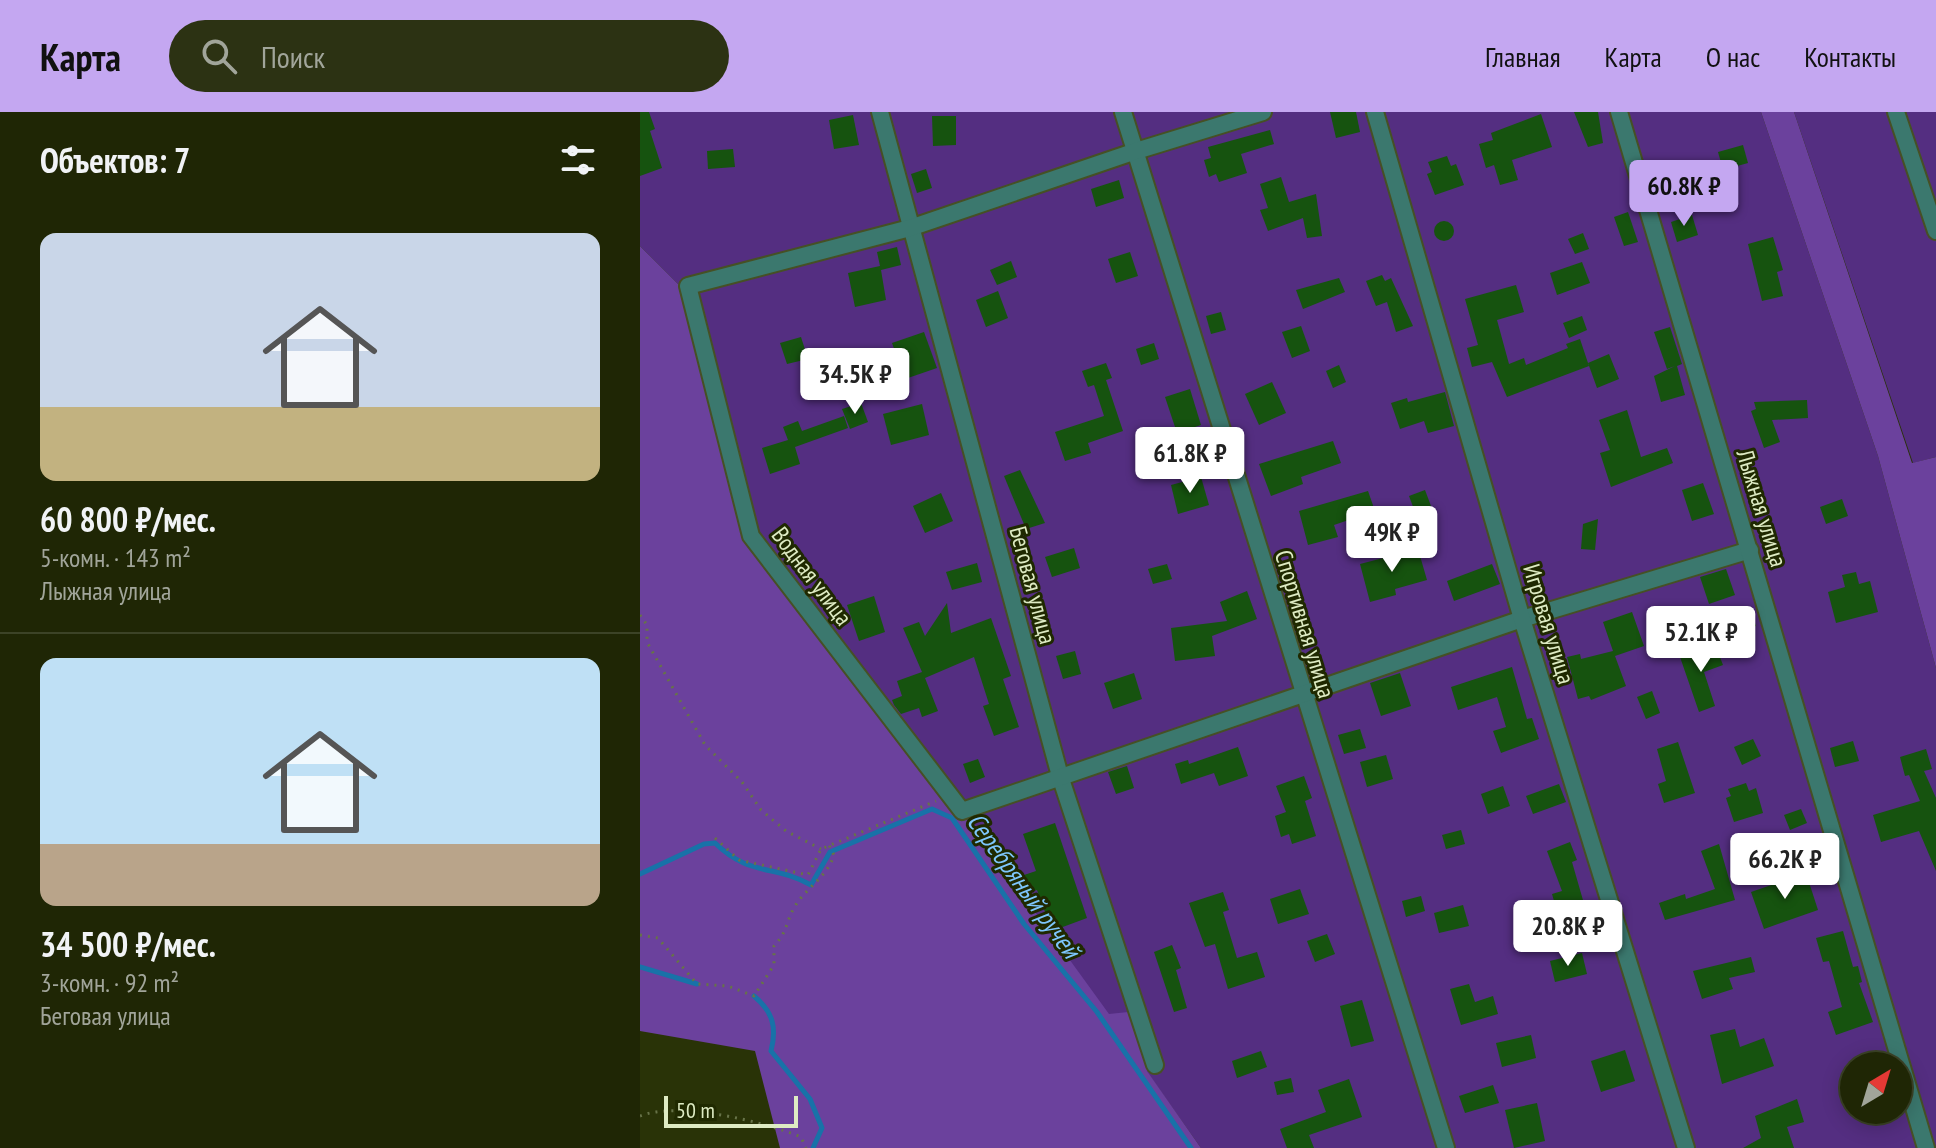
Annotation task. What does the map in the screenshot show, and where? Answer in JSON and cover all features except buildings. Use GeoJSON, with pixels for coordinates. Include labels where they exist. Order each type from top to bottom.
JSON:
{"type":"FeatureCollection","features":[{"type":"Feature","properties":{"kind":"street","name":"Беговая улица"},"geometry":{"type":"LineString","coordinates":[[880,112],[1060,776],[1155,1065]]}},
{"type":"Feature","properties":{"kind":"street","name":"Спортивная улица"},"geometry":{"type":"LineString","coordinates":[[1123,112],[1301,693],[1446,1148]]}},
{"type":"Feature","properties":{"kind":"street"},"geometry":{"type":"LineString","coordinates":[[910,228],[1136,151],[1263,112]]}},
{"type":"Feature","properties":{"kind":"street","name":"Игровая улица"},"geometry":{"type":"LineString","coordinates":[[1375,112],[1522,619],[1686,1148]]}},
{"type":"Feature","properties":{"kind":"street","name":"Лыжная улица"},"geometry":{"type":"LineString","coordinates":[[1619,112],[1926,1148]]}},
{"type":"Feature","properties":{"kind":"street"},"geometry":{"type":"LineString","coordinates":[[1896,112],[1936,231]]}},
{"type":"Feature","properties":{"kind":"street","name":"Водная улица"},"geometry":{"type":"LineString","coordinates":[[910,228],[688,286],[751,536],[962,811],[1060,776]]}},
{"type":"Feature","properties":{"kind":"street"},"geometry":{"type":"LineString","coordinates":[[1060,776],[1522,619],[1750,550]]}},
{"type":"Feature","properties":{"kind":"path"},"geometry":{"type":"LineString","coordinates":[[640,615],[647,625],[647,642],[705,745],[742,782],[761,810],[786,831],[821,849]]}},
{"type":"Feature","properties":{"kind":"path"},"geometry":{"type":"LineString","coordinates":[[715,838],[739,860],[808,875],[821,849],[895,815],[951,796]]}},
{"type":"Feature","properties":{"kind":"path"},"geometry":{"type":"LineString","coordinates":[[640,935],[658,938],[697,984],[728,986],[754,996],[774,965],[774,946],[787,933],[792,911],[830,867],[834,855],[829,845]]}},
{"type":"Feature","properties":{"kind":"path"},"geometry":{"type":"LineString","coordinates":[[640,1116],[661,1109],[735,1115],[801,1137],[806,1148]]}},
{"type":"Feature","properties":{"kind":"shaded area"},"geometry":{"type":"Polygon","coordinates":[[[640,112],[1761,112],[1878,456],[1936,668],[1936,1148],[1201,1148],[956,803],[751,536],[691,297],[640,246],[640,112]]]}},
{"type":"Feature","properties":{"kind":"shaded area"},"geometry":{"type":"Polygon","coordinates":[[[1761,112],[1794,112],[1912,463],[1936,457],[1936,668],[1878,456],[1761,112]]]}},
{"type":"Feature","properties":{"kind":"shaded area"},"geometry":{"type":"Polygon","coordinates":[[[1794,112],[1936,112],[1936,457],[1913,463],[1794,112]]]}},
{"type":"Feature","properties":{"kind":"shaded area"},"geometry":{"type":"Polygon","coordinates":[[[640,246],[691,297],[751,536],[956,803],[1109,1014],[1138,1011],[1152,1054],[1147,1071],[1201,1148],[780,1148],[755,1051],[640,1031],[640,246]]]}},
{"type":"Feature","properties":{"kind":"waterway","name":"Серебряный ручей"},"geometry":{"type":"LineString","coordinates":[[640,874],[704,844],[715,843],[739,861],[811,885],[830,852],[932,809],[952,818],[1024,924],[1097,1012],[1191,1148]]}},
{"type":"Feature","properties":{"kind":"waterway","name":"Серебряный ручей"},"geometry":{"type":"LineString","coordinates":[[640,967],[697,984]]}},
{"type":"Feature","properties":{"kind":"waterway","name":"Серебряный ручей"},"geometry":{"type":"LineString","coordinates":[[754,996],[772,1020],[774,1035],[771,1051],[810,1099],[822,1128],[813,1148]]}}]}
